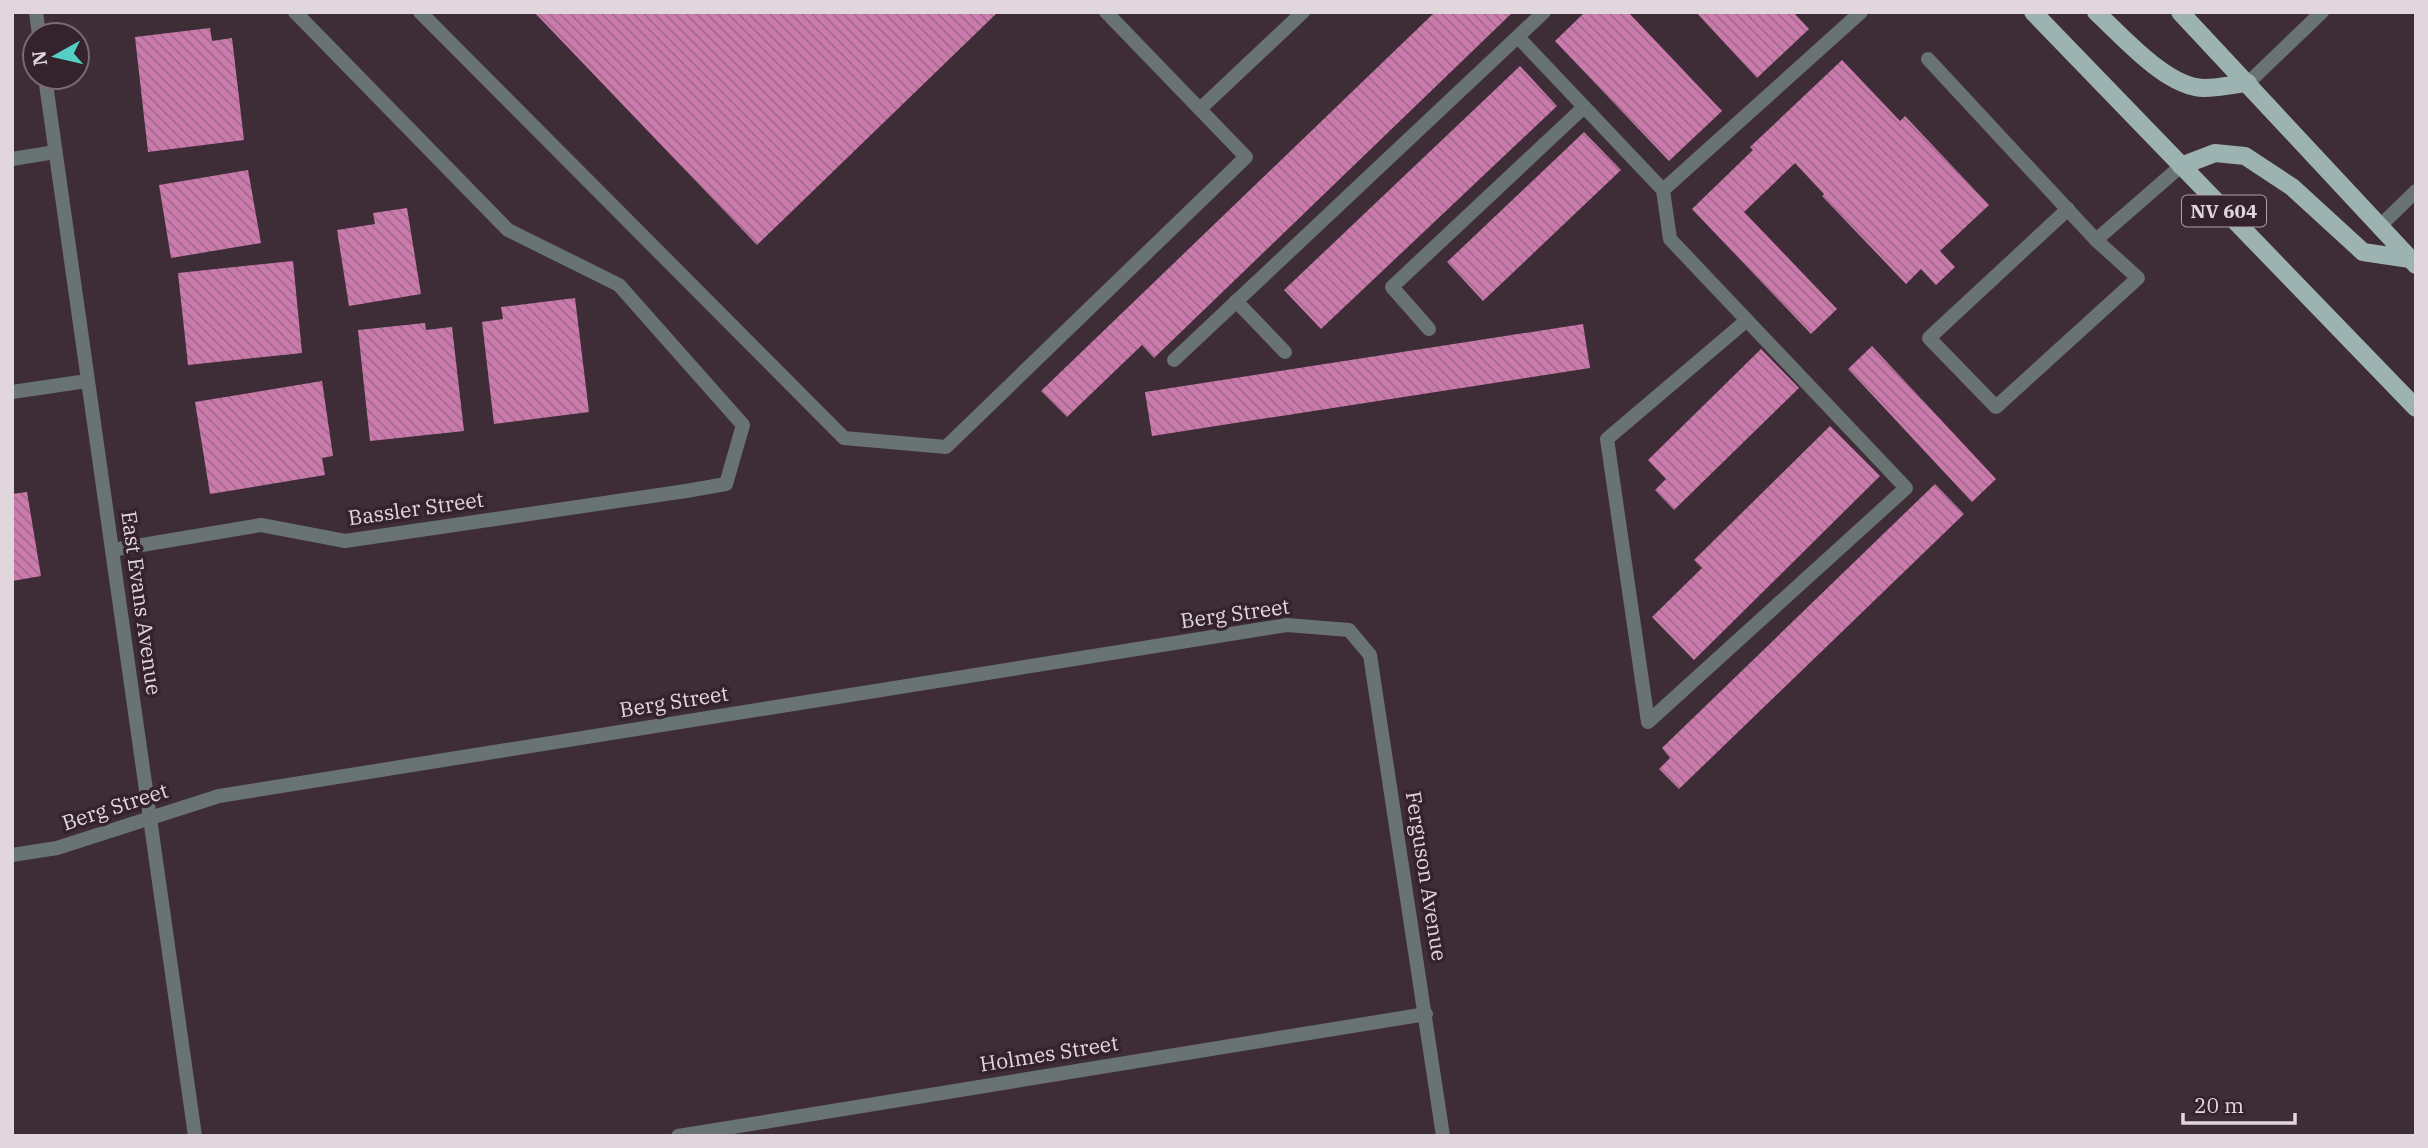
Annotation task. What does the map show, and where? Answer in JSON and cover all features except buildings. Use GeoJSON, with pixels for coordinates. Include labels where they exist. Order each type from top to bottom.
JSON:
{"type":"FeatureCollection","features":[{"type":"Feature","properties":{"kind":"main road","name":"NV 604"},"geometry":{"type":"LineString","coordinates":[[2033,12],[2416,408]]}},
{"type":"Feature","properties":{"kind":"main road"},"geometry":{"type":"LineString","coordinates":[[2096,12],[2160,69],[2180,83],[2203,88],[2248,83]]}},
{"type":"Feature","properties":{"kind":"main road"},"geometry":{"type":"LineString","coordinates":[[2180,12],[2413,262]]}},
{"type":"Feature","properties":{"kind":"main road"},"geometry":{"type":"LineString","coordinates":[[2181,166],[2215,153],[2245,156],[2292,187],[2363,252],[2413,262]]}},
{"type":"Feature","properties":{"kind":"street","name":"Bassler Street"},"geometry":{"type":"LineString","coordinates":[[112,550],[261,525],[345,541],[726,484],[743,425],[618,285],[508,230],[295,12]]}},
{"type":"Feature","properties":{"kind":"street"},"geometry":{"type":"LineString","coordinates":[[420,12],[844,438],[946,447],[1246,157],[1106,12]]}},
{"type":"Feature","properties":{"kind":"street"},"geometry":{"type":"LineString","coordinates":[[1200,109],[1303,12]]}},
{"type":"Feature","properties":{"kind":"street"},"geometry":{"type":"LineString","coordinates":[[1174,360],[1544,12]]}},
{"type":"Feature","properties":{"kind":"street"},"geometry":{"type":"LineString","coordinates":[[1662,190],[1861,12]]}},
{"type":"Feature","properties":{"kind":"street"},"geometry":{"type":"LineString","coordinates":[[2248,83],[2322,12]]}},
{"type":"Feature","properties":{"kind":"street"},"geometry":{"type":"LineString","coordinates":[[1518,37],[1662,190],[1670,239],[1747,320],[1906,488],[1648,722],[1607,439],[1747,320]]}},
{"type":"Feature","properties":{"kind":"street"},"geometry":{"type":"LineString","coordinates":[[1928,59],[2068,209],[2096,240],[2138,278],[1996,407],[1929,338],[2068,209]]}},
{"type":"Feature","properties":{"kind":"street","name":"East Evans Avenue"},"geometry":{"type":"LineString","coordinates":[[47,91],[195,1136]]}},
{"type":"Feature","properties":{"kind":"street"},"geometry":{"type":"LineString","coordinates":[[1429,329],[1392,287],[1584,107]]}},
{"type":"Feature","properties":{"kind":"street"},"geometry":{"type":"LineString","coordinates":[[12,159],[55,152]]}},
{"type":"Feature","properties":{"kind":"street"},"geometry":{"type":"LineString","coordinates":[[2096,240],[2181,166]]}},
{"type":"Feature","properties":{"kind":"street"},"geometry":{"type":"LineString","coordinates":[[2379,227],[2416,191]]}},
{"type":"Feature","properties":{"kind":"street"},"geometry":{"type":"LineString","coordinates":[[1236,301],[1285,352]]}},
{"type":"Feature","properties":{"kind":"street"},"geometry":{"type":"LineString","coordinates":[[12,392],[87,381]]}},
{"type":"Feature","properties":{"kind":"street","name":"Berg Street"},"geometry":{"type":"LineString","coordinates":[[12,855],[57,848],[219,796],[1287,625],[1349,631]]}},
{"type":"Feature","properties":{"kind":"street","name":"Ferguson Avenue"},"geometry":{"type":"LineString","coordinates":[[1349,631],[1370,655],[1443,1136]]}},
{"type":"Feature","properties":{"kind":"street","name":"Holmes Street"},"geometry":{"type":"LineString","coordinates":[[678,1136],[1426,1014]]}}]}
